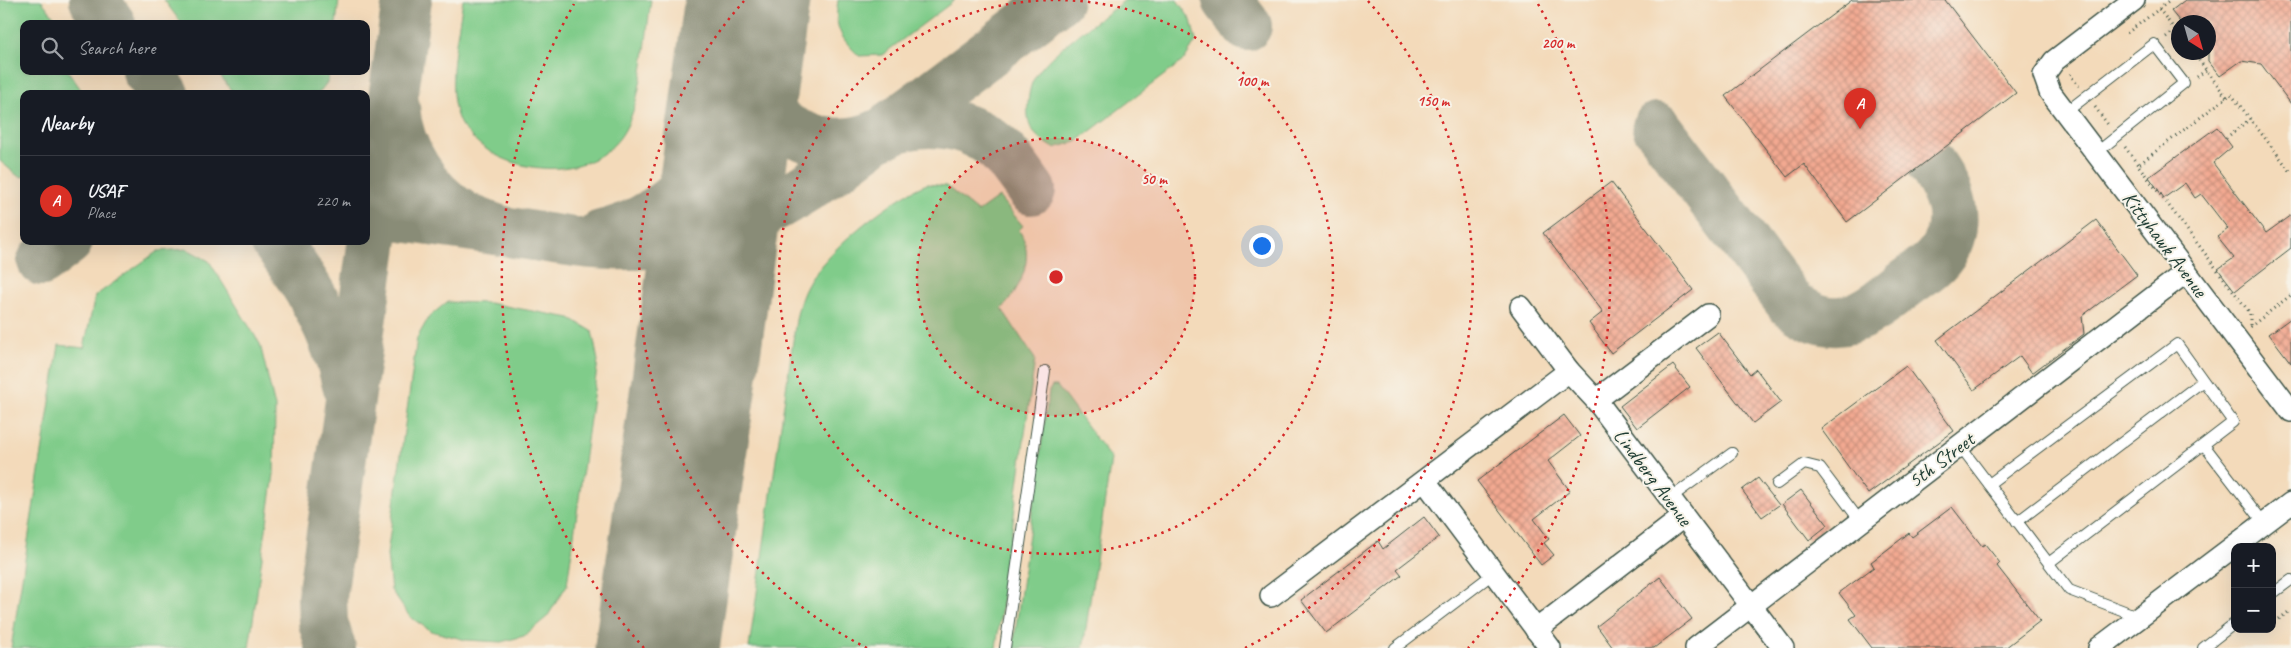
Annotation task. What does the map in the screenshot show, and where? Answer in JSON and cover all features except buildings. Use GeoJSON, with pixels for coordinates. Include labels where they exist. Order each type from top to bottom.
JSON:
{"type":"FeatureCollection","features":[{"type":"Feature","properties":{"kind":"street","name":"Kittyhawk Avenue"},"geometry":{"type":"LineString","coordinates":[[2134,0],[2054,60],[2044,75],[2050,92],[2186,272],[2243,332],[2291,411]]}},
{"type":"Feature","properties":{"kind":"street","name":"5th Street"},"geometry":{"type":"LineString","coordinates":[[1696,648],[2186,272]]}},
{"type":"Feature","properties":{"kind":"street","name":"Lindberg Avenue"},"geometry":{"type":"LineString","coordinates":[[1521,307],[1569,371],[1596,400],[1783,648]]}},
{"type":"Feature","properties":{"kind":"street"},"geometry":{"type":"LineString","coordinates":[[1596,400],[1708,315]]}},
{"type":"Feature","properties":{"kind":"street"},"geometry":{"type":"LineString","coordinates":[[1271,596],[1569,371]]}},
{"type":"Feature","properties":{"kind":"street"},"geometry":{"type":"LineString","coordinates":[[1425,481],[1550,648]]}},
{"type":"Feature","properties":{"kind":"street"},"geometry":{"type":"LineString","coordinates":[[2099,648],[2291,503]]}},
{"type":"Feature","properties":{"kind":"street"},"geometry":{"type":"LineString","coordinates":[[1536,630],[1683,517]]}},
{"type":"Feature","properties":{"kind":"lane"},"geometry":{"type":"LineString","coordinates":[[2066,112],[2154,44],[2184,83],[2096,152]]}},
{"type":"Feature","properties":{"kind":"lane"},"geometry":{"type":"LineString","coordinates":[[1989,484],[2177,344],[2233,422],[2050,562]]}},
{"type":"Feature","properties":{"kind":"lane"},"geometry":{"type":"LineString","coordinates":[[1005,648],[1045,371]]}},
{"type":"Feature","properties":{"kind":"lane"},"geometry":{"type":"LineString","coordinates":[[2018,522],[2204,381]]}},
{"type":"Feature","properties":{"kind":"lane"},"geometry":{"type":"LineString","coordinates":[[2204,445],[2264,524]]}},
{"type":"Feature","properties":{"kind":"lane"},"geometry":{"type":"LineString","coordinates":[[1960,446],[2050,562],[2069,590],[2140,617]]}},
{"type":"Feature","properties":{"kind":"lane"},"geometry":{"type":"LineString","coordinates":[[1669,499],[1732,453]]}},
{"type":"Feature","properties":{"kind":"lane"},"geometry":{"type":"LineString","coordinates":[[1778,484],[1804,464],[1820,468],[1860,521]]}},
{"type":"Feature","properties":{"kind":"lane"},"geometry":{"type":"LineString","coordinates":[[1395,648],[1494,573]]}},
{"type":"Feature","properties":{"kind":"lane"},"geometry":{"type":"LineString","coordinates":[[2276,591],[2291,580]]}},
{"type":"Feature","properties":{"kind":"lane"},"geometry":{"type":"LineString","coordinates":[[2203,648],[2231,626]]}},
{"type":"Feature","properties":{"kind":"path"},"geometry":{"type":"LineString","coordinates":[[2159,9],[2171,0]]}},
{"type":"Feature","properties":{"kind":"path"},"geometry":{"type":"LineString","coordinates":[[2199,60],[2227,98]]}},
{"type":"Feature","properties":{"kind":"path"},"geometry":{"type":"LineString","coordinates":[[2243,332],[2250,313],[2138,164],[2231,94],[2291,172]]}},
{"type":"Feature","properties":{"kind":"path"},"geometry":{"type":"LineString","coordinates":[[2226,138],[2250,119]]}},
{"type":"Feature","properties":{"kind":"path"},"geometry":{"type":"LineString","coordinates":[[2243,332],[2291,295]]}},
{"type":"Feature","properties":{"kind":"path"},"geometry":{"type":"LineString","coordinates":[[2279,619],[2291,610]]}},
{"type":"Feature","properties":{"kind":"green space"},"geometry":{"type":"Polygon","coordinates":[[[0,0],[41,0],[57,20],[20,20],[20,75],[71,75],[81,90],[20,90],[20,176],[0,161],[0,0]]]}},
{"type":"Feature","properties":{"kind":"green space"},"geometry":{"type":"Polygon","coordinates":[[[164,0],[339,0],[336,20],[179,20],[164,0]]]}},
{"type":"Feature","properties":{"kind":"green space"},"geometry":{"type":"Polygon","coordinates":[[[463,0],[651,0],[637,97],[627,126],[614,145],[596,158],[575,166],[552,168],[529,166],[507,160],[487,149],[470,135],[460,123],[455,110],[453,95],[454,62],[463,0]]]}},
{"type":"Feature","properties":{"kind":"green space"},"geometry":{"type":"Polygon","coordinates":[[[838,0],[955,0],[882,55],[859,56],[847,43],[840,31],[837,18],[838,0]]]}},
{"type":"Feature","properties":{"kind":"green space"},"geometry":{"type":"Polygon","coordinates":[[[1125,0],[1177,0],[1191,20],[1196,41],[1184,60],[1076,142],[1054,148],[1036,135],[1028,119],[1028,103],[1033,80],[1042,67],[1063,46],[1125,0]]]}},
{"type":"Feature","properties":{"kind":"green space"},"geometry":{"type":"Polygon","coordinates":[[[220,75],[329,75],[328,81],[321,90],[231,90],[220,75]]]}},
{"type":"Feature","properties":{"kind":"green space"},"geometry":{"type":"Polygon","coordinates":[[[927,184],[946,186],[978,212],[999,197],[1023,226],[1019,230],[1024,240],[1026,251],[1024,271],[1015,291],[1002,309],[1035,359],[996,648],[749,648],[795,328],[802,297],[816,272],[843,242],[878,213],[912,191],[927,184]]]}},
{"type":"Feature","properties":{"kind":"green space"},"geometry":{"type":"Polygon","coordinates":[[[187,249],[209,261],[260,344],[275,407],[274,474],[249,648],[11,648],[59,345],[84,348],[95,296],[158,251],[187,249]]]}},
{"type":"Feature","properties":{"kind":"green space"},"geometry":{"type":"Polygon","coordinates":[[[447,302],[489,303],[570,318],[592,331],[598,361],[567,585],[547,617],[524,636],[501,642],[466,640],[431,631],[410,617],[391,590],[387,555],[417,338],[429,317],[447,302]]]}},
{"type":"Feature","properties":{"kind":"green space"},"geometry":{"type":"Polygon","coordinates":[[[1052,386],[1057,386],[1111,459],[1083,648],[1013,648],[1049,391],[1052,386]]]}},
{"type":"Feature","properties":{"kind":"taxiway"},"geometry":{"type":"LineString","coordinates":[[94,0],[108,20]]}},
{"type":"Feature","properties":{"kind":"taxiway"},"geometry":{"type":"LineString","coordinates":[[331,648],[323,622],[322,597],[407,0]]}},
{"type":"Feature","properties":{"kind":"taxiway"},"geometry":{"type":"LineString","coordinates":[[502,231],[593,244],[648,244],[687,238],[722,229],[755,216],[786,200],[845,161],[1058,0]]}},
{"type":"Feature","properties":{"kind":"taxiway"},"geometry":{"type":"LineString","coordinates":[[1227,0],[1247,26]]}},
{"type":"Feature","properties":{"kind":"taxiway"},"geometry":{"type":"LineString","coordinates":[[601,235],[643,219],[662,207],[695,177],[708,158],[726,117],[746,4],[744,47],[747,73],[755,93],[766,110],[782,124],[799,134],[819,141],[840,143],[861,140],[881,133]]}},
{"type":"Feature","properties":{"kind":"taxiway"},"geometry":{"type":"LineString","coordinates":[[150,75],[161,90]]}},
{"type":"Feature","properties":{"kind":"taxiway"},"geometry":{"type":"LineString","coordinates":[[370,213],[502,231],[462,215],[449,206],[425,182],[408,154],[397,123],[395,107]]}},
{"type":"Feature","properties":{"kind":"taxiway"},"geometry":{"type":"LineString","coordinates":[[884,134],[913,124],[929,123],[959,127],[988,140],[1000,150],[1031,190]]}},
{"type":"Feature","properties":{"kind":"taxiway"},"geometry":{"type":"LineString","coordinates":[[1657,127],[1791,304],[1807,314],[1823,320],[1837,321],[1863,314],[1926,269],[1938,258],[1946,246],[1953,220],[1951,208],[1943,183],[1928,160]]}},
{"type":"Feature","properties":{"kind":"taxiway"},"geometry":{"type":"LineString","coordinates":[[42,261],[63,245]]}},
{"type":"Feature","properties":{"kind":"taxiway"},"geometry":{"type":"LineString","coordinates":[[278,245],[310,292],[328,327],[347,385]]}},
{"type":"Feature","properties":{"kind":"taxiway"},"geometry":{"type":"LineString","coordinates":[[632,648],[652,614],[669,553]]}},
{"type":"Feature","properties":{"kind":"runway"},"geometry":{"type":"LineString","coordinates":[[657,648],[747,0]]}},
{"type":"Feature","properties":{"kind":"place","name":"USAF"},"geometry":{"type":"Point","coordinates":[1860,129]}}]}
